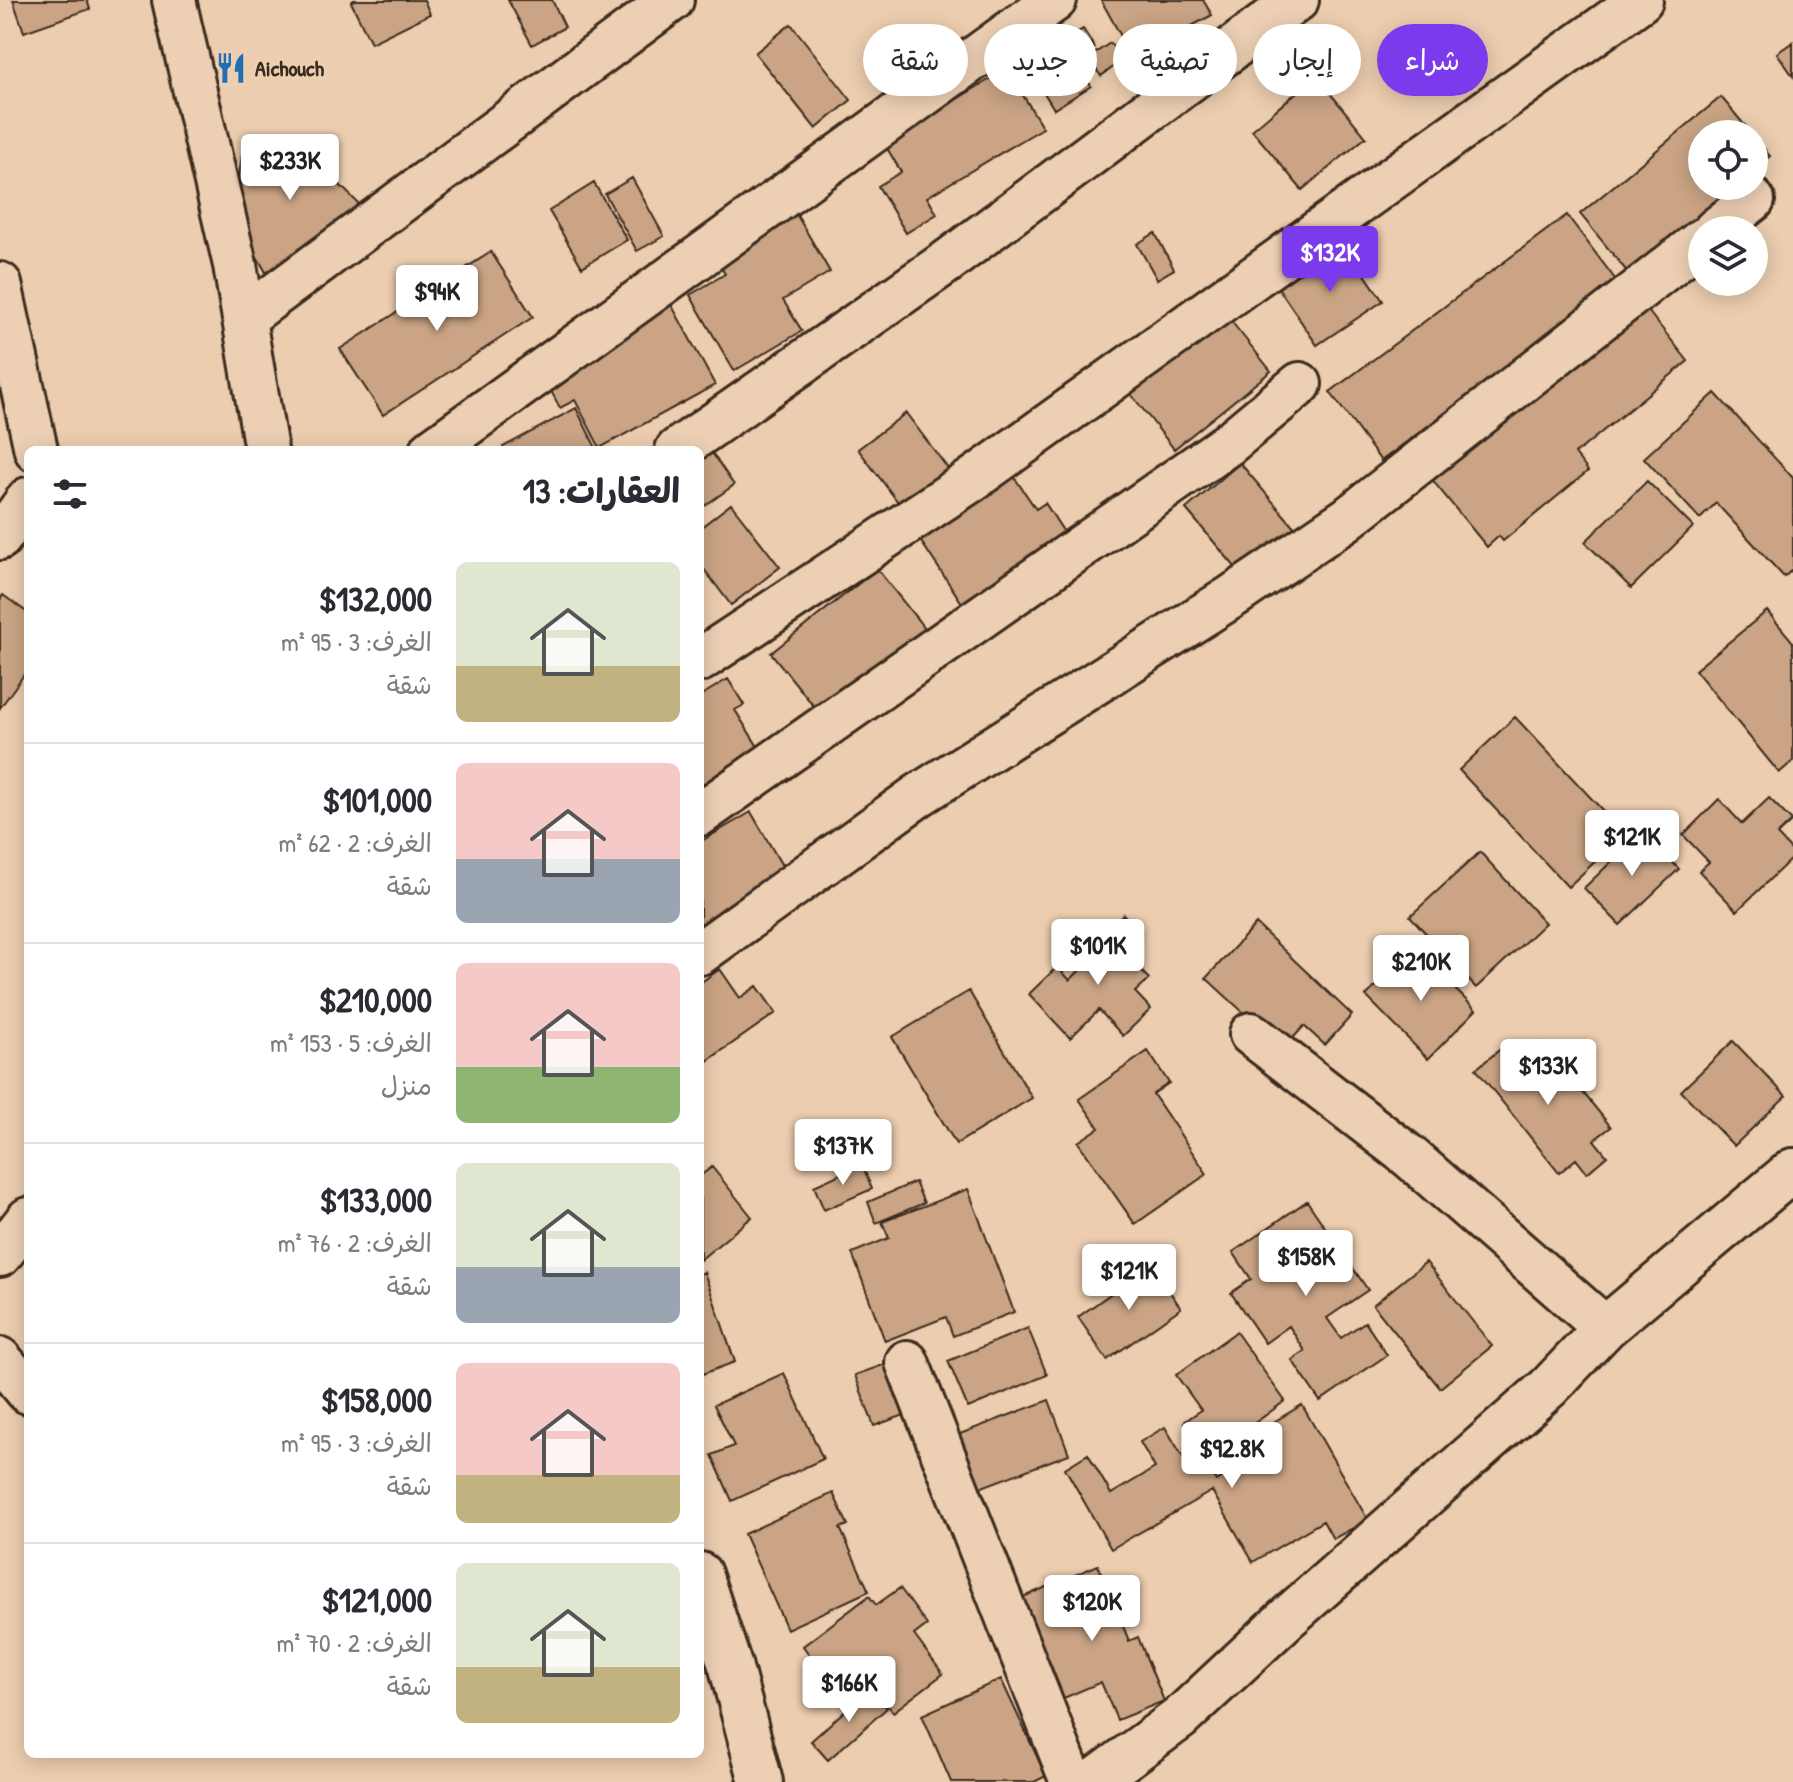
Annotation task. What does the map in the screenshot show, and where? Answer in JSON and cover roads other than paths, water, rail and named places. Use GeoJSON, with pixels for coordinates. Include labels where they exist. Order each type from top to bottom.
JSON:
{"type":"FeatureCollection","features":[{"type":"Feature","properties":{"kind":"street"},"geometry":{"type":"LineString","coordinates":[[174,0],[195,78],[244,318],[265,446]]}},
{"type":"Feature","properties":{"kind":"street"},"geometry":{"type":"LineString","coordinates":[[244,318],[672,0]]}},
{"type":"Feature","properties":{"kind":"street"},"geometry":{"type":"LineString","coordinates":[[438,446],[1055,0]]}},
{"type":"Feature","properties":{"kind":"street"},"geometry":{"type":"LineString","coordinates":[[683,446],[948,261],[1297,0]]}},
{"type":"Feature","properties":{"kind":"street"},"geometry":{"type":"LineString","coordinates":[[704,657],[972,480],[1641,0]]}},
{"type":"Feature","properties":{"kind":"street"},"geometry":{"type":"LineString","coordinates":[[1733,216],[1753,200]]}},
{"type":"Feature","properties":{"kind":"street"},"geometry":{"type":"LineString","coordinates":[[704,950],[919,795],[1220,605],[1347,519],[1688,251]]}},
{"type":"Feature","properties":{"kind":"street"},"geometry":{"type":"LineString","coordinates":[[0,284],[35,446]]}},
{"type":"Feature","properties":{"kind":"street"},"geometry":{"type":"LineString","coordinates":[[704,811],[1228,444],[1300,384]]}},
{"type":"Feature","properties":{"kind":"street"},"geometry":{"type":"LineString","coordinates":[[0,538],[24,505]]}},
{"type":"Feature","properties":{"kind":"street"},"geometry":{"type":"LineString","coordinates":[[1251,1034],[1410,1157],[1605,1328]]}},
{"type":"Feature","properties":{"kind":"street"},"geometry":{"type":"LineString","coordinates":[[1093,1782],[1180,1718],[1297,1609],[1549,1387],[1605,1328],[1793,1170]]}},
{"type":"Feature","properties":{"kind":"street"},"geometry":{"type":"LineString","coordinates":[[0,1255],[24,1224]]}},
{"type":"Feature","properties":{"kind":"street"},"geometry":{"type":"LineString","coordinates":[[0,1359],[24,1387]]}},
{"type":"Feature","properties":{"kind":"street"},"geometry":{"type":"LineString","coordinates":[[907,1362],[1072,1782]]}},
{"type":"Feature","properties":{"kind":"street"},"geometry":{"type":"LineString","coordinates":[[704,1586],[731,1668],[761,1782]]}},
{"type":"Feature","properties":{"kind":"place","name":"Aichouch"},"geometry":{"type":"Point","coordinates":[231,68]}}]}
